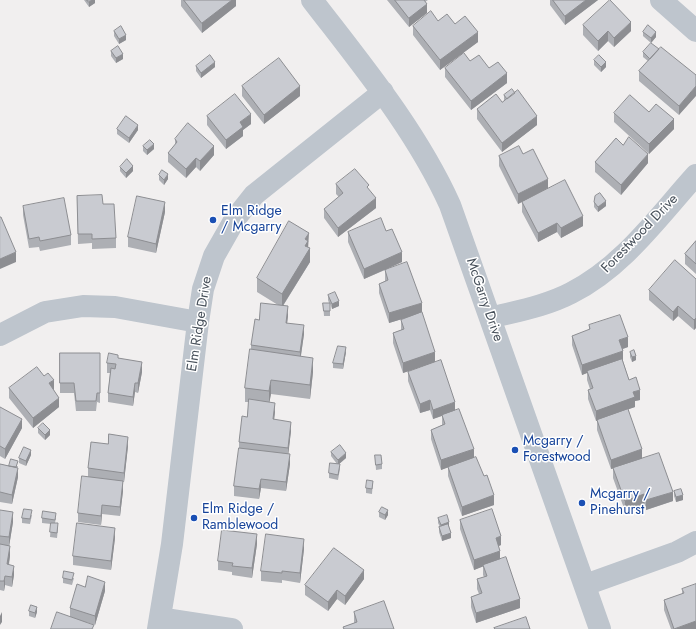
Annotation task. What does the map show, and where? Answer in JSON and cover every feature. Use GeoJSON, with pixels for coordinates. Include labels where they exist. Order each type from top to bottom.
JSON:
{"type":"FeatureCollection","features":[{"type":"Feature","properties":{"kind":"street","name":"McGarry Drive"},"geometry":{"type":"LineString","coordinates":[[312,0],[383,92],[437,176],[450,205],[600,629]]}},
{"type":"Feature","properties":{"kind":"street"},"geometry":{"type":"LineString","coordinates":[[661,0],[696,31]]}},
{"type":"Feature","properties":{"kind":"street","name":"Elm Ridge Drive"},"geometry":{"type":"LineString","coordinates":[[159,624],[172,544],[198,322],[203,289],[214,256],[234,219],[254,195],[383,92]]}},
{"type":"Feature","properties":{"kind":"street","name":"Forestwood Drive"},"geometry":{"type":"LineString","coordinates":[[490,318],[543,304],[571,293],[600,276],[626,254],[696,175]]}},
{"type":"Feature","properties":{"kind":"street"},"geometry":{"type":"LineString","coordinates":[[0,336],[45,312],[83,306],[115,307],[198,322]]}},
{"type":"Feature","properties":{"kind":"street"},"geometry":{"type":"LineString","coordinates":[[585,585],[677,552],[696,542]]}},
{"type":"Feature","properties":{"kind":"street"},"geometry":{"type":"LineString","coordinates":[[159,624],[232,629]]}},
{"type":"Feature","properties":{"kind":"building"},"geometry":{"type":"Polygon","coordinates":[[[184,0],[232,0],[202,23],[184,0]]]}},
{"type":"Feature","properties":{"kind":"building"},"geometry":{"type":"Polygon","coordinates":[[[395,0],[424,0],[427,4],[409,18],[395,0]]]}},
{"type":"Feature","properties":{"kind":"building"},"geometry":{"type":"Polygon","coordinates":[[[553,0],[586,0],[565,16],[553,0]]]}},
{"type":"Feature","properties":{"kind":"building"},"geometry":{"type":"Polygon","coordinates":[[[610,0],[631,22],[614,38],[608,31],[598,41],[583,25],[610,0]]]}},
{"type":"Feature","properties":{"kind":"building"},"geometry":{"type":"Polygon","coordinates":[[[431,11],[438,21],[447,14],[455,24],[465,16],[478,32],[440,60],[413,26],[431,11]]]}},
{"type":"Feature","properties":{"kind":"building"},"geometry":{"type":"Polygon","coordinates":[[[648,25],[656,32],[651,38],[643,32],[648,25]]]}},
{"type":"Feature","properties":{"kind":"building"},"geometry":{"type":"Polygon","coordinates":[[[121,26],[126,35],[119,39],[114,31],[121,26]]]}},
{"type":"Feature","properties":{"kind":"building"},"geometry":{"type":"Polygon","coordinates":[[[651,43],[659,49],[650,59],[643,52],[651,43]]]}},
{"type":"Feature","properties":{"kind":"building"},"geometry":{"type":"Polygon","coordinates":[[[118,46],[123,54],[116,58],[111,51],[118,46]]]}},
{"type":"Feature","properties":{"kind":"building"},"geometry":{"type":"Polygon","coordinates":[[[661,47],[696,75],[696,86],[679,106],[639,71],[661,47]]]}},
{"type":"Feature","properties":{"kind":"building"},"geometry":{"type":"Polygon","coordinates":[[[464,53],[470,61],[479,55],[489,68],[498,62],[507,73],[471,101],[445,68],[464,53]]]}},
{"type":"Feature","properties":{"kind":"building"},"geometry":{"type":"Polygon","coordinates":[[[210,55],[215,62],[201,73],[196,66],[210,55]]]}},
{"type":"Feature","properties":{"kind":"building"},"geometry":{"type":"Polygon","coordinates":[[[599,55],[606,62],[601,67],[594,60],[599,55]]]}},
{"type":"Feature","properties":{"kind":"building"},"geometry":{"type":"Polygon","coordinates":[[[279,58],[300,86],[264,115],[242,86],[279,58]]]}},
{"type":"Feature","properties":{"kind":"building"},"geometry":{"type":"Polygon","coordinates":[[[512,89],[515,93],[507,99],[504,95],[512,89]]]}},
{"type":"Feature","properties":{"kind":"building"},"geometry":{"type":"Polygon","coordinates":[[[518,90],[537,116],[502,143],[477,109],[496,94],[502,102],[518,90]]]}},
{"type":"Feature","properties":{"kind":"building"},"geometry":{"type":"Polygon","coordinates":[[[235,94],[251,114],[240,122],[243,127],[226,140],[207,116],[235,94]]]}},
{"type":"Feature","properties":{"kind":"building"},"geometry":{"type":"Polygon","coordinates":[[[630,95],[649,112],[656,104],[674,119],[649,144],[614,113],[630,95]]]}},
{"type":"Feature","properties":{"kind":"building"},"geometry":{"type":"Polygon","coordinates":[[[126,116],[138,125],[129,138],[117,129],[126,116]]]}},
{"type":"Feature","properties":{"kind":"building"},"geometry":{"type":"Polygon","coordinates":[[[188,123],[214,146],[200,161],[196,158],[186,169],[168,153],[177,142],[175,139],[188,123]]]}},
{"type":"Feature","properties":{"kind":"building"},"geometry":{"type":"Polygon","coordinates":[[[629,137],[648,154],[621,185],[595,162],[616,138],[623,145],[629,137]]]}},
{"type":"Feature","properties":{"kind":"building"},"geometry":{"type":"Polygon","coordinates":[[[150,140],[154,144],[147,150],[143,146],[150,140]]]}},
{"type":"Feature","properties":{"kind":"building"},"geometry":{"type":"Polygon","coordinates":[[[519,146],[523,154],[533,149],[548,179],[518,194],[499,156],[519,146]]]}},
{"type":"Feature","properties":{"kind":"building"},"geometry":{"type":"Polygon","coordinates":[[[127,159],[133,166],[126,173],[120,167],[127,159]]]}},
{"type":"Feature","properties":{"kind":"building"},"geometry":{"type":"Polygon","coordinates":[[[355,169],[369,185],[367,187],[376,198],[338,228],[324,209],[343,193],[336,184],[355,169]]]}},
{"type":"Feature","properties":{"kind":"building"},"geometry":{"type":"Polygon","coordinates":[[[162,170],[168,174],[164,180],[159,175],[162,170]]]}},
{"type":"Feature","properties":{"kind":"building"},"geometry":{"type":"Polygon","coordinates":[[[565,180],[583,216],[561,228],[557,223],[538,233],[522,202],[565,180]]]}},
{"type":"Feature","properties":{"kind":"building"},"geometry":{"type":"Polygon","coordinates":[[[600,193],[606,201],[598,207],[594,202],[595,196],[600,193]]]}},
{"type":"Feature","properties":{"kind":"building"},"geometry":{"type":"Polygon","coordinates":[[[102,195],[103,204],[114,204],[116,238],[92,239],[92,234],[78,234],[77,196],[102,195]]]}},
{"type":"Feature","properties":{"kind":"building"},"geometry":{"type":"Polygon","coordinates":[[[137,196],[165,202],[156,244],[128,237],[137,196]]]}},
{"type":"Feature","properties":{"kind":"building"},"geometry":{"type":"Polygon","coordinates":[[[64,198],[71,235],[40,241],[39,237],[29,239],[23,206],[64,198]]]}},
{"type":"Feature","properties":{"kind":"building"},"geometry":{"type":"Polygon","coordinates":[[[0,217],[16,252],[0,259],[0,217]]]}},
{"type":"Feature","properties":{"kind":"building"},"geometry":{"type":"Polygon","coordinates":[[[381,218],[386,231],[392,229],[402,252],[364,269],[348,232],[381,218]]]}},
{"type":"Feature","properties":{"kind":"building"},"geometry":{"type":"Polygon","coordinates":[[[289,221],[309,233],[305,239],[308,241],[305,246],[310,248],[282,294],[257,278],[289,221]]]}},
{"type":"Feature","properties":{"kind":"building"},"geometry":{"type":"Polygon","coordinates":[[[696,241],[696,264],[685,254],[696,241]]]}},
{"type":"Feature","properties":{"kind":"building"},"geometry":{"type":"Polygon","coordinates":[[[675,260],[696,279],[696,318],[694,320],[678,306],[673,312],[649,290],[675,260]]]}},
{"type":"Feature","properties":{"kind":"building"},"geometry":{"type":"Polygon","coordinates":[[[407,262],[422,303],[389,313],[379,284],[388,280],[385,270],[407,262]]]}},
{"type":"Feature","properties":{"kind":"building"},"geometry":{"type":"Polygon","coordinates":[[[335,292],[339,301],[332,304],[328,295],[335,292]]]}},
{"type":"Feature","properties":{"kind":"building"},"geometry":{"type":"Polygon","coordinates":[[[261,303],[288,306],[286,323],[304,325],[300,352],[251,345],[255,319],[259,320],[261,303]]]}},
{"type":"Feature","properties":{"kind":"building"},"geometry":{"type":"Polygon","coordinates":[[[323,303],[330,303],[330,311],[324,311],[323,303]]]}},
{"type":"Feature","properties":{"kind":"building"},"geometry":{"type":"Polygon","coordinates":[[[422,312],[435,352],[403,363],[393,333],[404,329],[401,320],[422,312]]]}},
{"type":"Feature","properties":{"kind":"building"},"geometry":{"type":"Polygon","coordinates":[[[620,315],[628,337],[619,340],[623,351],[582,365],[572,336],[590,329],[589,325],[620,315]]]}},
{"type":"Feature","properties":{"kind":"building"},"geometry":{"type":"Polygon","coordinates":[[[338,346],[346,347],[343,364],[333,363],[338,346]]]}},
{"type":"Feature","properties":{"kind":"building"},"geometry":{"type":"Polygon","coordinates":[[[250,349],[313,358],[310,385],[271,380],[269,391],[245,388],[250,349]]]}},
{"type":"Feature","properties":{"kind":"building"},"geometry":{"type":"Polygon","coordinates":[[[634,350],[636,356],[632,357],[630,352],[634,350]]]}},
{"type":"Feature","properties":{"kind":"building"},"geometry":{"type":"Polygon","coordinates":[[[60,353],[100,353],[100,393],[97,393],[96,401],[76,401],[74,383],[60,383],[60,353]]]}},
{"type":"Feature","properties":{"kind":"building"},"geometry":{"type":"Polygon","coordinates":[[[109,353],[118,355],[118,358],[142,362],[138,383],[135,383],[133,397],[108,393],[111,368],[115,369],[116,364],[107,363],[109,353]]]}},
{"type":"Feature","properties":{"kind":"building"},"geometry":{"type":"Polygon","coordinates":[[[622,359],[629,380],[636,377],[640,390],[633,392],[635,397],[596,411],[588,390],[593,388],[587,371],[622,359]]]}},
{"type":"Feature","properties":{"kind":"building"},"geometry":{"type":"Polygon","coordinates":[[[441,360],[455,402],[433,410],[430,400],[420,404],[408,372],[441,360]]]}},
{"type":"Feature","properties":{"kind":"building"},"geometry":{"type":"Polygon","coordinates":[[[37,367],[44,376],[48,373],[54,380],[49,383],[59,398],[33,418],[9,388],[37,367]]]}},
{"type":"Feature","properties":{"kind":"building"},"geometry":{"type":"Polygon","coordinates":[[[249,399],[275,403],[273,419],[291,422],[288,448],[239,442],[242,416],[247,417],[249,399]]]}},
{"type":"Feature","properties":{"kind":"building"},"geometry":{"type":"Polygon","coordinates":[[[0,407],[22,419],[5,449],[0,446],[0,407]]]}},
{"type":"Feature","properties":{"kind":"building"},"geometry":{"type":"Polygon","coordinates":[[[459,409],[474,449],[441,460],[431,430],[445,424],[442,415],[459,409]]]}},
{"type":"Feature","properties":{"kind":"building"},"geometry":{"type":"Polygon","coordinates":[[[628,409],[642,449],[611,460],[597,420],[628,409]]]}},
{"type":"Feature","properties":{"kind":"building"},"geometry":{"type":"Polygon","coordinates":[[[43,423],[50,430],[45,435],[38,428],[43,423]]]}},
{"type":"Feature","properties":{"kind":"building"},"geometry":{"type":"Polygon","coordinates":[[[109,434],[128,437],[124,473],[88,468],[91,442],[108,444],[109,434]]]}},
{"type":"Feature","properties":{"kind":"building"},"geometry":{"type":"Polygon","coordinates":[[[340,445],[346,453],[338,460],[331,452],[340,445]]]}},
{"type":"Feature","properties":{"kind":"building"},"geometry":{"type":"Polygon","coordinates":[[[24,447],[31,450],[26,461],[19,458],[24,447]]]}},
{"type":"Feature","properties":{"kind":"building"},"geometry":{"type":"Polygon","coordinates":[[[239,448],[290,454],[286,482],[261,479],[259,489],[234,486],[239,448]]]}},
{"type":"Feature","properties":{"kind":"building"},"geometry":{"type":"Polygon","coordinates":[[[659,453],[673,492],[646,500],[644,494],[625,501],[613,468],[659,453]]]}},
{"type":"Feature","properties":{"kind":"building"},"geometry":{"type":"Polygon","coordinates":[[[375,455],[381,455],[382,464],[376,465],[375,455]]]}},
{"type":"Feature","properties":{"kind":"building"},"geometry":{"type":"Polygon","coordinates":[[[476,457],[484,476],[487,475],[494,495],[462,507],[448,467],[476,457]]]}},
{"type":"Feature","properties":{"kind":"building"},"geometry":{"type":"Polygon","coordinates":[[[11,459],[18,461],[16,467],[9,466],[11,459]]]}},
{"type":"Feature","properties":{"kind":"building"},"geometry":{"type":"Polygon","coordinates":[[[330,463],[340,464],[338,475],[329,473],[330,463]]]}},
{"type":"Feature","properties":{"kind":"building"},"geometry":{"type":"Polygon","coordinates":[[[0,464],[18,468],[12,495],[0,492],[0,464]]]}},
{"type":"Feature","properties":{"kind":"building"},"geometry":{"type":"Polygon","coordinates":[[[82,476],[123,481],[120,507],[102,505],[101,516],[78,513],[82,476]]]}},
{"type":"Feature","properties":{"kind":"building"},"geometry":{"type":"Polygon","coordinates":[[[367,480],[373,481],[372,489],[366,488],[367,480]]]}},
{"type":"Feature","properties":{"kind":"building"},"geometry":{"type":"Polygon","coordinates":[[[681,489],[683,495],[676,497],[674,491],[681,489]]]}},
{"type":"Feature","properties":{"kind":"building"},"geometry":{"type":"Polygon","coordinates":[[[382,507],[388,510],[385,515],[379,512],[382,507]]]}},
{"type":"Feature","properties":{"kind":"building"},"geometry":{"type":"Polygon","coordinates":[[[24,509],[32,510],[30,519],[22,518],[24,509]]]}},
{"type":"Feature","properties":{"kind":"building"},"geometry":{"type":"Polygon","coordinates":[[[492,509],[501,536],[496,538],[500,551],[474,560],[460,520],[492,509]]]}},
{"type":"Feature","properties":{"kind":"building"},"geometry":{"type":"Polygon","coordinates":[[[0,510],[13,512],[9,537],[0,536],[0,510]]]}},
{"type":"Feature","properties":{"kind":"building"},"geometry":{"type":"Polygon","coordinates":[[[43,511],[56,513],[55,520],[42,518],[43,511]]]}},
{"type":"Feature","properties":{"kind":"building"},"geometry":{"type":"Polygon","coordinates":[[[447,515],[449,522],[441,525],[438,518],[447,515]]]}},
{"type":"Feature","properties":{"kind":"building"},"geometry":{"type":"Polygon","coordinates":[[[51,523],[58,523],[57,533],[50,532],[51,523]]]}},
{"type":"Feature","properties":{"kind":"building"},"geometry":{"type":"Polygon","coordinates":[[[77,523],[115,528],[111,561],[73,556],[77,523]]]}},
{"type":"Feature","properties":{"kind":"building"},"geometry":{"type":"Polygon","coordinates":[[[448,524],[451,533],[442,536],[439,527],[448,524]]]}},
{"type":"Feature","properties":{"kind":"building"},"geometry":{"type":"Polygon","coordinates":[[[222,530],[257,534],[252,568],[232,566],[233,563],[218,561],[222,530]]]}},
{"type":"Feature","properties":{"kind":"building"},"geometry":{"type":"Polygon","coordinates":[[[266,534],[304,539],[300,573],[261,571],[266,534]]]}},
{"type":"Feature","properties":{"kind":"building"},"geometry":{"type":"Polygon","coordinates":[[[0,544],[10,546],[7,564],[14,566],[12,577],[5,576],[4,581],[0,581],[0,544]]]}},
{"type":"Feature","properties":{"kind":"building"},"geometry":{"type":"Polygon","coordinates":[[[334,548],[364,570],[345,596],[337,590],[328,602],[305,585],[334,548]]]}},
{"type":"Feature","properties":{"kind":"building"},"geometry":{"type":"Polygon","coordinates":[[[506,557],[520,599],[476,613],[471,597],[482,593],[477,579],[487,576],[483,565],[506,557]]]}},
{"type":"Feature","properties":{"kind":"building"},"geometry":{"type":"Polygon","coordinates":[[[64,571],[74,573],[72,580],[63,578],[64,571]]]}},
{"type":"Feature","properties":{"kind":"building"},"geometry":{"type":"Polygon","coordinates":[[[88,576],[105,582],[95,616],[70,608],[77,584],[85,587],[88,576]]]}},
{"type":"Feature","properties":{"kind":"building"},"geometry":{"type":"Polygon","coordinates":[[[696,584],[696,621],[674,629],[664,600],[684,593],[682,589],[696,584]]]}},
{"type":"Feature","properties":{"kind":"building"},"geometry":{"type":"Polygon","coordinates":[[[384,601],[394,629],[344,629],[343,627],[357,622],[354,612],[384,601]]]}},
{"type":"Feature","properties":{"kind":"building"},"geometry":{"type":"Polygon","coordinates":[[[31,605],[37,607],[35,613],[29,611],[31,605]]]}},
{"type":"Feature","properties":{"kind":"building"},"geometry":{"type":"Polygon","coordinates":[[[57,612],[94,625],[92,629],[51,629],[57,612]]]}},
{"type":"Feature","properties":{"kind":"building"},"geometry":{"type":"Polygon","coordinates":[[[526,617],[530,629],[494,628],[526,617]]]}},
{"type":"Feature","properties":{"kind":"place","name":"Elm Ridge / Mcgarry"},"geometry":{"type":"Point","coordinates":[213,220]}},
{"type":"Feature","properties":{"kind":"place","name":"Mcgarry / Forestwood"},"geometry":{"type":"Point","coordinates":[515,450]}},
{"type":"Feature","properties":{"kind":"place","name":"Mcgarry / Pinehurst"},"geometry":{"type":"Point","coordinates":[582,503]}},
{"type":"Feature","properties":{"kind":"place","name":"Elm Ridge / Ramblewood"},"geometry":{"type":"Point","coordinates":[194,518]}}]}
